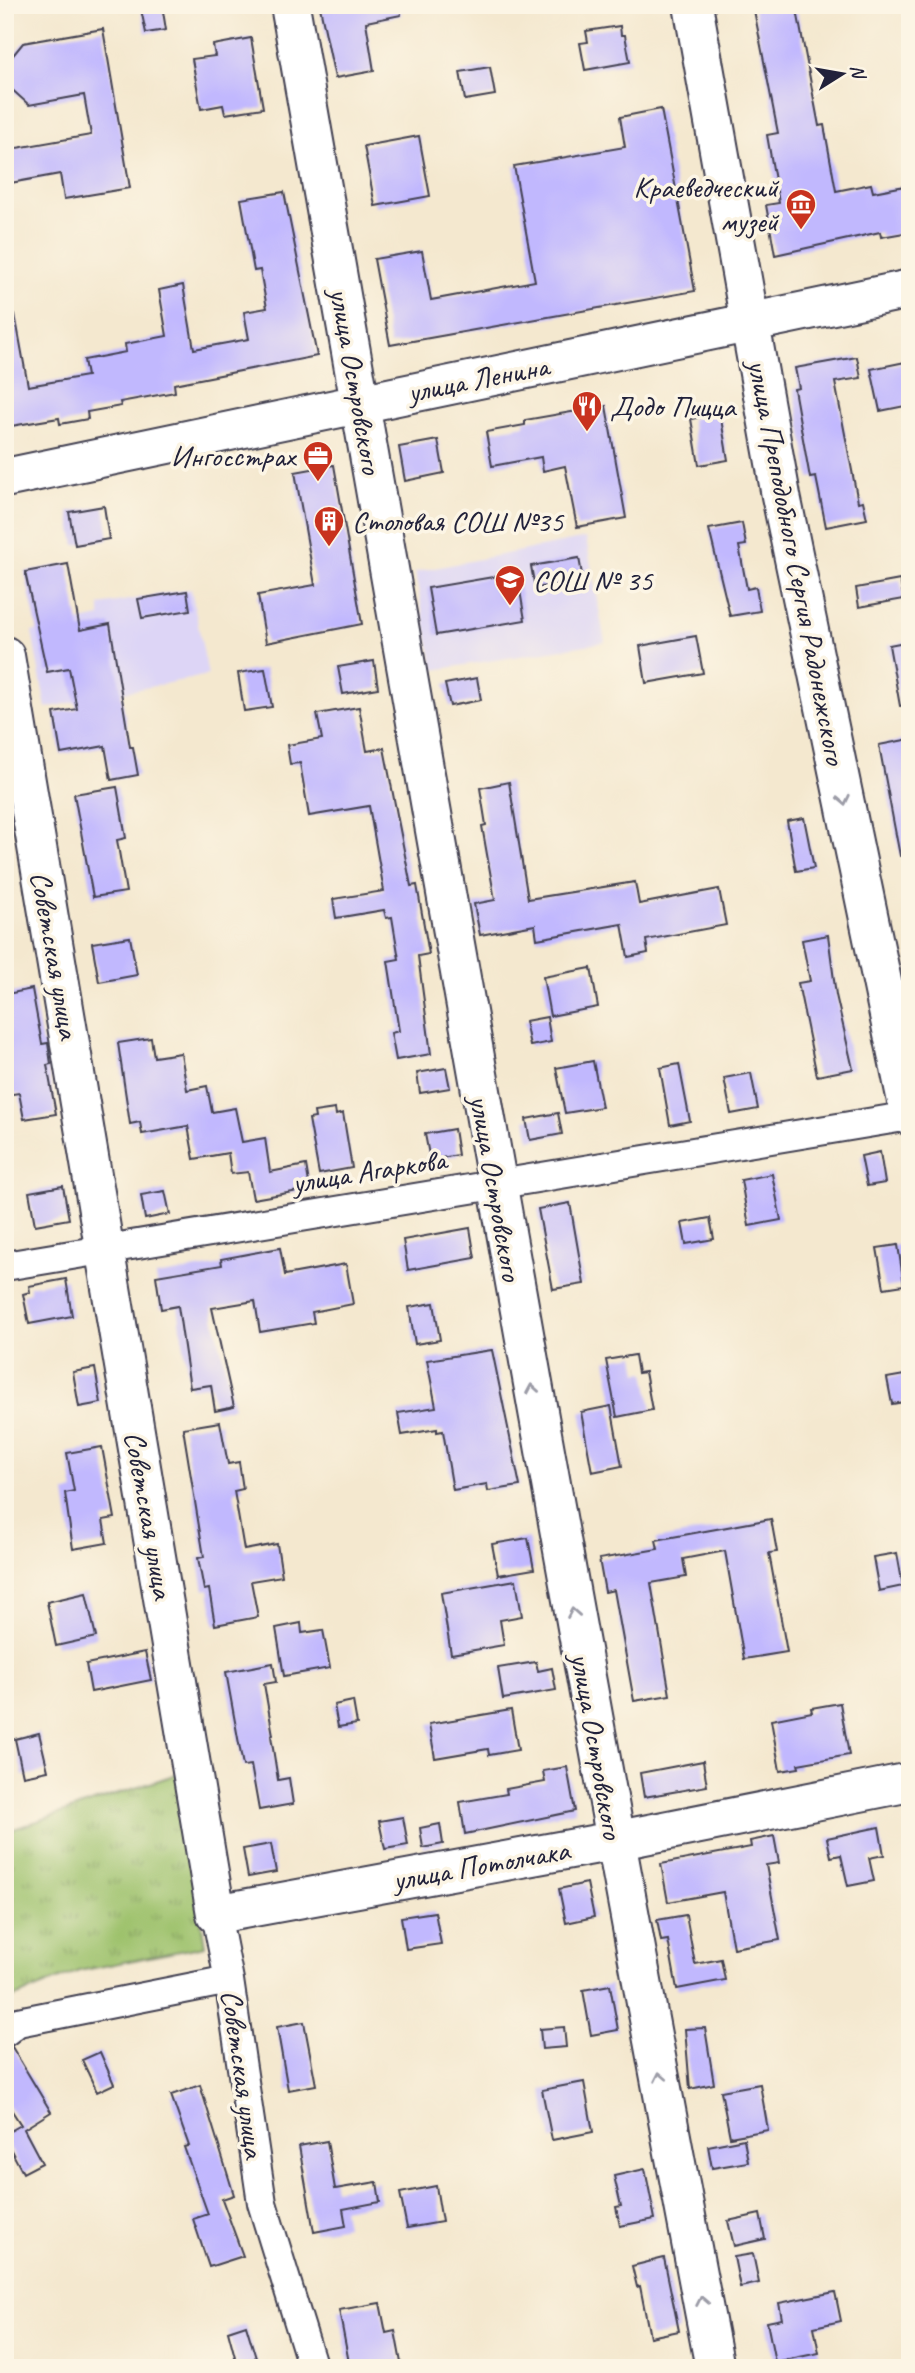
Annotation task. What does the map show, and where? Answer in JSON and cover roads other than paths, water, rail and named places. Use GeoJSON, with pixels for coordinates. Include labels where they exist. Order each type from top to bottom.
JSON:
{"type":"FeatureCollection","features":[{"type":"Feature","properties":{"kind":"street","name":"улица Островского"},"geometry":{"type":"LineString","coordinates":[[290,5],[614,1841],[715,2368]]}},
{"type":"Feature","properties":{"kind":"street","name":"улица Преподобного Сергия Радонежского"},"geometry":{"type":"LineString","coordinates":[[693,5],[781,496],[910,1116]]}},
{"type":"Feature","properties":{"kind":"street","name":"улица Ленина"},"geometry":{"type":"LineString","coordinates":[[5,478],[910,289]]}},
{"type":"Feature","properties":{"kind":"street","name":"Советская улица"},"geometry":{"type":"LineString","coordinates":[[5,656],[229,1980],[262,2203],[313,2368]]}},
{"type":"Feature","properties":{"kind":"street","name":"улица Агаркова"},"geometry":{"type":"LineString","coordinates":[[5,1266],[104,1247],[910,1116]]}},
{"type":"Feature","properties":{"kind":"street","name":"улица Потолчака"},"geometry":{"type":"LineString","coordinates":[[216,1914],[614,1841],[910,1782]]}},
{"type":"Feature","properties":{"kind":"street"},"geometry":{"type":"LineString","coordinates":[[5,2032],[18,2022],[229,1980]]}},
{"type":"Feature","properties":{"kind":"place","name":"Краеведческий музей"},"geometry":{"type":"Point","coordinates":[801,231]}},
{"type":"Feature","properties":{"kind":"place","name":"Додо Пицца"},"geometry":{"type":"Point","coordinates":[587,433]}},
{"type":"Feature","properties":{"kind":"place","name":"Ингосстрах"},"geometry":{"type":"Point","coordinates":[318,483]}},
{"type":"Feature","properties":{"kind":"place","name":"Столовая СОШ №35"},"geometry":{"type":"Point","coordinates":[329,548]}},
{"type":"Feature","properties":{"kind":"place","name":"СОШ № 35"},"geometry":{"type":"Point","coordinates":[510,607]}}]}
